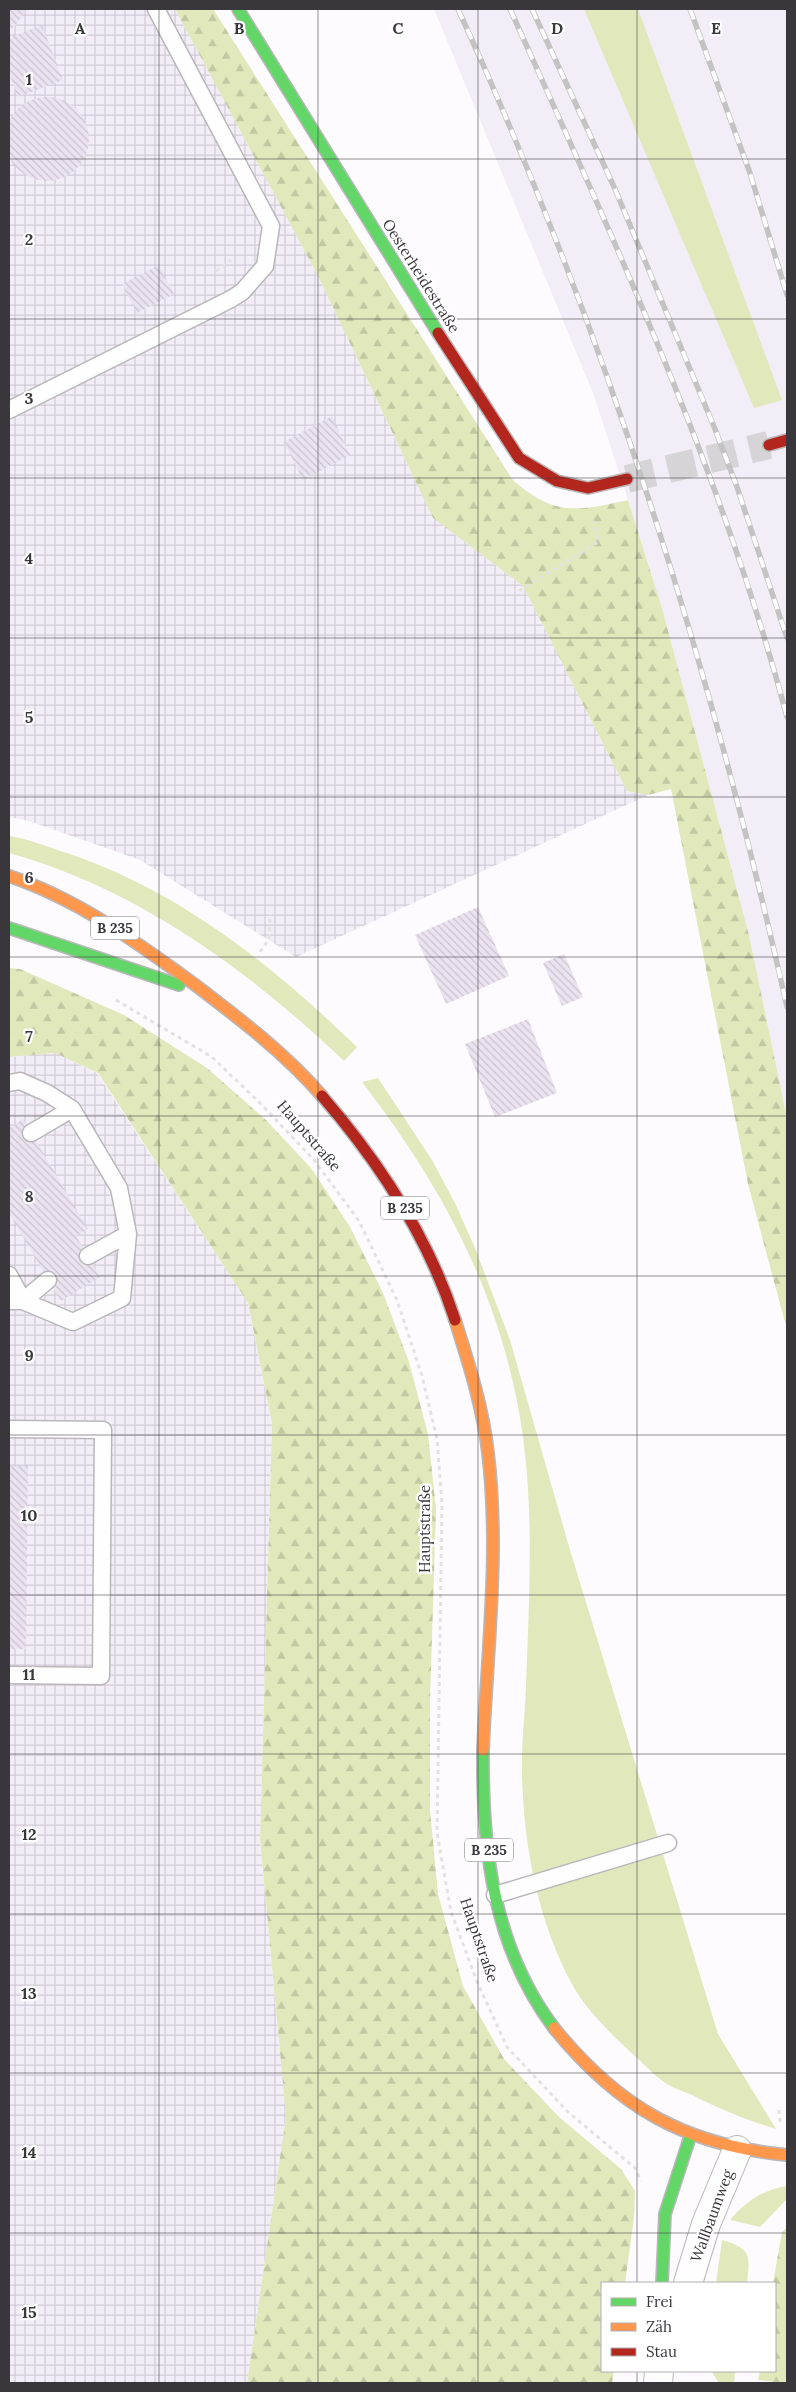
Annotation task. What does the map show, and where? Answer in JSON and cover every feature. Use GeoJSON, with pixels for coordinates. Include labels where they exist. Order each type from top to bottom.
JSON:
{"type":"FeatureCollection","features":[{"type":"Feature","properties":{"kind":"main road","name":"Oesterheidestraße"},"geometry":{"type":"LineString","coordinates":[[238,9],[474,391],[519,458],[557,481],[588,488],[627,479]]}},
{"type":"Feature","properties":{"kind":"main road"},"geometry":{"type":"LineString","coordinates":[[769,445],[787,440]]}},
{"type":"Feature","properties":{"kind":"main road","name":"Hauptstraße"},"geometry":{"type":"LineString","coordinates":[[9,876],[33,883],[93,913],[211,997],[273,1046],[351,1126],[384,1172],[412,1221],[438,1274],[459,1327],[475,1385],[487,1443],[490,1482],[491,1614],[482,1782],[490,1870],[512,1956],[550,2023],[598,2078],[643,2112],[690,2137],[737,2150],[787,2156]]}},
{"type":"Feature","properties":{"kind":"main road","name":"Hauptstraße"},"geometry":{"type":"LineString","coordinates":[[9,928],[74,948],[211,997]]}},
{"type":"Feature","properties":{"kind":"main road"},"geometry":{"type":"LineString","coordinates":[[662,2282],[665,2214],[690,2137]]}},
{"type":"Feature","properties":{"kind":"street","name":"Wallbaumweg"},"geometry":{"type":"LineString","coordinates":[[688,2282],[706,2224],[737,2150]]}},
{"type":"Feature","properties":{"kind":"lane"},"geometry":{"type":"LineString","coordinates":[[9,410],[231,299],[242,292],[265,266],[271,226],[156,9]]}},
{"type":"Feature","properties":{"kind":"lane"},"geometry":{"type":"LineString","coordinates":[[9,1083],[20,1081],[48,1093],[72,1109],[119,1188],[128,1234],[122,1298],[73,1322],[16,1301]]}},
{"type":"Feature","properties":{"kind":"lane"},"geometry":{"type":"LineString","coordinates":[[31,1133],[72,1109]]}},
{"type":"Feature","properties":{"kind":"lane"},"geometry":{"type":"LineString","coordinates":[[88,1256],[128,1234]]}},
{"type":"Feature","properties":{"kind":"lane"},"geometry":{"type":"LineString","coordinates":[[9,1275],[16,1301]]}},
{"type":"Feature","properties":{"kind":"lane"},"geometry":{"type":"LineString","coordinates":[[16,1301],[48,1280]]}},
{"type":"Feature","properties":{"kind":"lane"},"geometry":{"type":"LineString","coordinates":[[9,1429],[103,1430],[103,1440],[101,1676],[9,1675]]}},
{"type":"Feature","properties":{"kind":"lane"},"geometry":{"type":"LineString","coordinates":[[495,1895],[668,1843]]}},
{"type":"Feature","properties":{"kind":"path"},"geometry":{"type":"LineString","coordinates":[[519,591],[598,542],[593,518]]}},
{"type":"Feature","properties":{"kind":"path"},"geometry":{"type":"LineString","coordinates":[[260,952],[269,939],[270,915]]}},
{"type":"Feature","properties":{"kind":"path","name":"Hauptstraße"},"geometry":{"type":"LineString","coordinates":[[110,997],[212,1057],[261,1104],[314,1160],[359,1221],[397,1300],[422,1376],[438,1439],[442,1504],[437,1833],[451,1912],[478,1984],[507,2048],[568,2112],[635,2168],[643,2186],[644,2208],[665,2214]]}},
{"type":"Feature","properties":{"kind":"shaded area"},"geometry":{"type":"Polygon","coordinates":[[[9,9],[175,9],[318,276],[433,518],[523,586],[627,791],[648,795],[296,957],[140,860],[29,821],[9,817],[9,9]]]}},
{"type":"Feature","properties":{"kind":"shaded area"},"geometry":{"type":"Polygon","coordinates":[[[434,9],[787,9],[787,1118],[749,935],[662,608],[628,500],[593,393],[434,9]]]}},
{"type":"Feature","properties":{"kind":"shaded area"},"geometry":{"type":"Polygon","coordinates":[[[55,1053],[97,1073],[248,1303],[272,1423],[260,1839],[286,2116],[247,2383],[9,2383],[9,1057],[55,1053]]]}},
{"type":"Feature","properties":{"kind":"green space"},"geometry":{"type":"Polygon","coordinates":[[[175,9],[213,9],[512,479],[541,500],[567,508],[594,507],[628,500],[662,608],[749,935],[787,1118],[787,1330],[748,1184],[671,789],[648,795],[627,791],[523,586],[433,518],[318,276],[175,9]]]}},
{"type":"Feature","properties":{"kind":"green space"},"geometry":{"type":"Polygon","coordinates":[[[584,9],[638,9],[782,400],[754,408],[584,9]]]}},
{"type":"Feature","properties":{"kind":"green space"},"geometry":{"type":"Polygon","coordinates":[[[9,836],[38,843],[108,869],[186,909],[258,960],[292,987],[357,1047],[344,1061],[269,995],[189,936],[102,888],[56,869],[9,853],[9,836]]]}},
{"type":"Feature","properties":{"kind":"green space"},"geometry":{"type":"Polygon","coordinates":[[[9,968],[20,969],[124,1015],[207,1068],[266,1120],[311,1168],[350,1227],[383,1293],[409,1362],[428,1434],[436,1509],[430,1702],[430,1810],[438,1894],[463,1986],[504,2059],[559,2117],[621,2169],[635,2191],[634,2218],[625,2282],[601,2282],[601,2372],[614,2372],[612,2383],[247,2383],[286,2116],[260,1839],[272,1423],[248,1303],[98,1073],[55,1053],[9,1057],[9,968]]]}},
{"type":"Feature","properties":{"kind":"green space"},"geometry":{"type":"Polygon","coordinates":[[[378,1078],[432,1160],[455,1203],[475,1248],[510,1340],[570,1550],[718,2034],[776,2129],[723,2110],[670,2086],[657,2077],[611,2033],[578,1995],[561,1962],[551,1936],[535,1884],[523,1803],[522,1753],[526,1696],[530,1530],[523,1437],[514,1387],[486,1293],[466,1249],[420,1164],[362,1082],[378,1078]]]}},
{"type":"Feature","properties":{"kind":"green space"},"geometry":{"type":"Polygon","coordinates":[[[787,2186],[787,2199],[760,2227],[730,2220],[742,2207],[756,2197],[770,2190],[787,2186]]]}},
{"type":"Feature","properties":{"kind":"green space"},"geometry":{"type":"Polygon","coordinates":[[[787,2227],[787,2383],[758,2380],[760,2372],[776,2372],[776,2282],[773,2282],[782,2232],[787,2227]]]}},
{"type":"Feature","properties":{"kind":"green space"},"geometry":{"type":"Polygon","coordinates":[[[722,2240],[744,2250],[747,2254],[749,2266],[747,2282],[716,2282],[722,2240]]]}},
{"type":"Feature","properties":{"kind":"green space"},"geometry":{"type":"Polygon","coordinates":[[[712,2372],[735,2372],[734,2383],[719,2383],[712,2372]]]}},
{"type":"Feature","properties":{"kind":"building"},"geometry":{"type":"Polygon","coordinates":[[[9,9],[27,9],[15,26],[9,30],[9,9]]]}},
{"type":"Feature","properties":{"kind":"building"},"geometry":{"type":"Polygon","coordinates":[[[42,25],[63,80],[18,97],[9,73],[9,38],[42,25]]]}},
{"type":"Feature","properties":{"kind":"building"},"geometry":{"type":"Polygon","coordinates":[[[47,97],[70,104],[82,116],[89,139],[82,162],[70,174],[47,181],[24,174],[12,162],[5,139],[12,116],[24,104],[47,97]]]}},
{"type":"Feature","properties":{"kind":"building"},"geometry":{"type":"Polygon","coordinates":[[[159,265],[174,294],[137,313],[122,284],[159,265]]]}},
{"type":"Feature","properties":{"kind":"building"},"geometry":{"type":"Polygon","coordinates":[[[332,416],[350,455],[303,480],[284,442],[332,416]]]}},
{"type":"Feature","properties":{"kind":"building"},"geometry":{"type":"Polygon","coordinates":[[[478,907],[509,976],[446,1004],[415,935],[478,907]]]}},
{"type":"Feature","properties":{"kind":"building"},"geometry":{"type":"Polygon","coordinates":[[[564,954],[583,997],[562,1006],[543,963],[564,954]]]}},
{"type":"Feature","properties":{"kind":"building"},"geometry":{"type":"Polygon","coordinates":[[[528,1019],[557,1093],[495,1117],[465,1044],[528,1019]]]}},
{"type":"Feature","properties":{"kind":"building"},"geometry":{"type":"Polygon","coordinates":[[[23,1119],[88,1229],[76,1236],[100,1277],[61,1301],[9,1213],[9,1128],[23,1119]]]}},
{"type":"Feature","properties":{"kind":"building"},"geometry":{"type":"Polygon","coordinates":[[[9,1466],[28,1466],[26,1649],[9,1649],[9,1466]]]}},
{"type":"Feature","properties":{"kind":"tunnel"},"geometry":{"type":"LineString","coordinates":[[627,479],[769,445]]}},
{"type":"Feature","properties":{"kind":"railway"},"geometry":{"type":"LineString","coordinates":[[458,9],[511,129],[560,251],[649,499],[688,625],[724,752],[757,879],[787,1007]]}},
{"type":"Feature","properties":{"kind":"railway"},"geometry":{"type":"LineString","coordinates":[[510,9],[626,270],[698,446],[761,626],[787,717]]}},
{"type":"Feature","properties":{"kind":"railway"},"geometry":{"type":"LineString","coordinates":[[532,9],[615,189],[715,429],[737,487],[787,638]]}},
{"type":"Feature","properties":{"kind":"railway"},"geometry":{"type":"LineString","coordinates":[[690,9],[750,173],[787,295]]}},
{"type":"Feature","properties":{"kind":"traffic: fast"},"geometry":{"type":"LineString","coordinates":[[238,9],[438,333]]}},
{"type":"Feature","properties":{"kind":"traffic: fast"},"geometry":{"type":"LineString","coordinates":[[9,928],[179,985]]}},
{"type":"Feature","properties":{"kind":"traffic: fast"},"geometry":{"type":"LineString","coordinates":[[483,1750],[485,1824],[495,1896],[504,1931],[517,1964],[533,1997],[554,2028]]}},
{"type":"Feature","properties":{"kind":"traffic: fast"},"geometry":{"type":"LineString","coordinates":[[662,2282],[665,2214],[690,2137]]}},
{"type":"Feature","properties":{"kind":"traffic: slow"},"geometry":{"type":"LineString","coordinates":[[9,876],[34,885],[81,908],[147,950],[259,1035],[292,1064],[322,1096]]}},
{"type":"Feature","properties":{"kind":"traffic: slow"},"geometry":{"type":"LineString","coordinates":[[455,1320],[483,1419],[491,1490],[493,1527],[492,1601],[483,1750]]}},
{"type":"Feature","properties":{"kind":"traffic: slow"},"geometry":{"type":"LineString","coordinates":[[554,2028],[578,2056],[603,2080],[629,2101],[657,2118],[686,2132],[717,2142],[750,2150],[787,2155]]}},
{"type":"Feature","properties":{"kind":"traffic: jam"},"geometry":{"type":"LineString","coordinates":[[438,333],[519,458],[557,481],[588,488],[627,479]]}},
{"type":"Feature","properties":{"kind":"traffic: jam"},"geometry":{"type":"LineString","coordinates":[[769,445],[787,440]]}},
{"type":"Feature","properties":{"kind":"traffic: jam"},"geometry":{"type":"LineString","coordinates":[[322,1096],[363,1147],[400,1201],[431,1259],[455,1320]]}}]}
